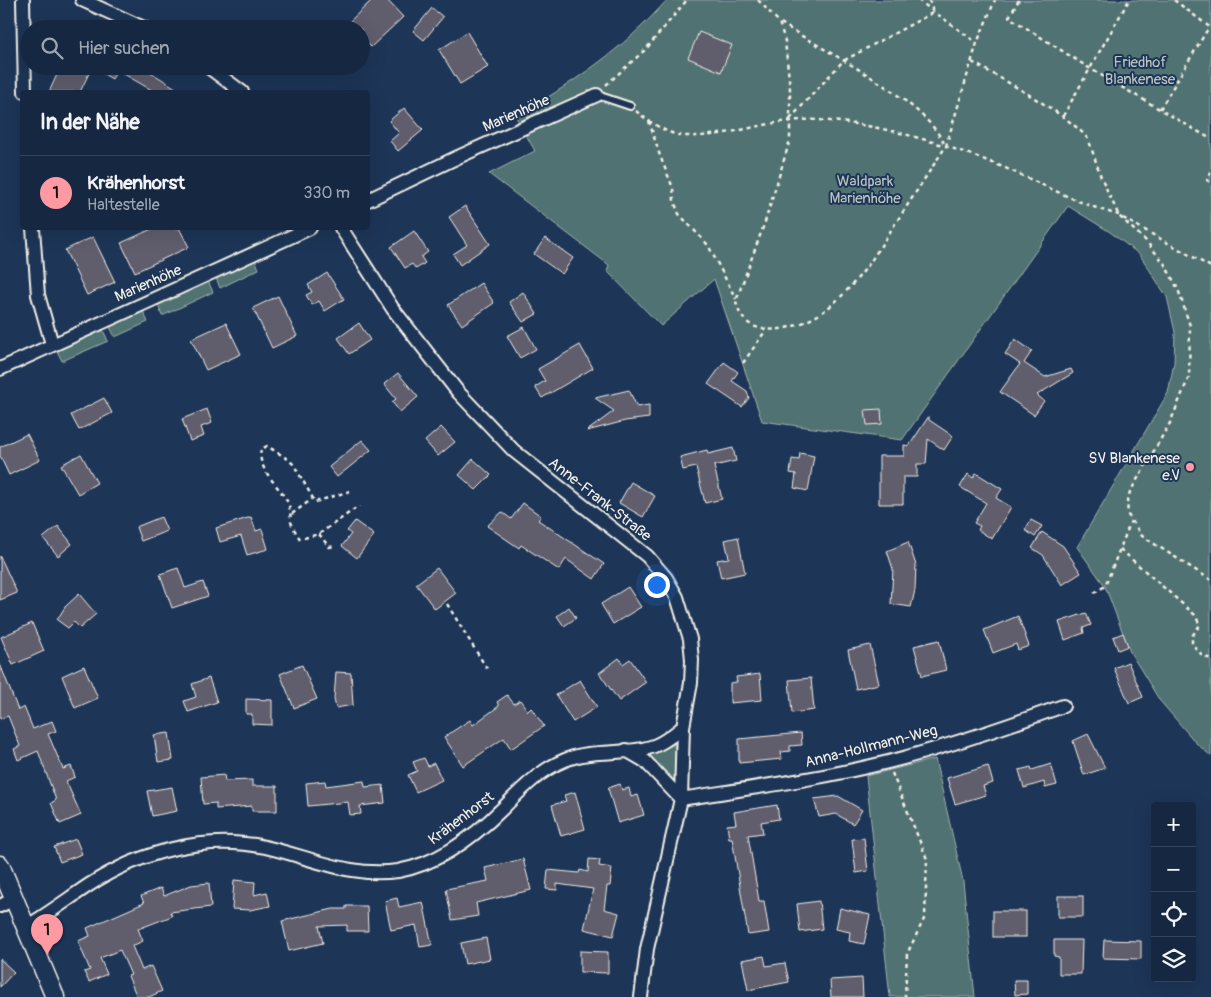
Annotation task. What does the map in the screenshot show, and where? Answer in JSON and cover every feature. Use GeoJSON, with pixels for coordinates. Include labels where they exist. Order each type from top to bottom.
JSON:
{"type":"FeatureCollection","features":[{"type":"Feature","properties":{"kind":"main road"},"geometry":{"type":"LineString","coordinates":[[0,865],[7,903],[26,927],[55,997]]}},
{"type":"Feature","properties":{"kind":"street"},"geometry":{"type":"LineString","coordinates":[[23,0],[23,20]]}},
{"type":"Feature","properties":{"kind":"street"},"geometry":{"type":"LineString","coordinates":[[82,0],[126,20]]}},
{"type":"Feature","properties":{"kind":"street"},"geometry":{"type":"LineString","coordinates":[[25,75],[25,90]]}},
{"type":"Feature","properties":{"kind":"street"},"geometry":{"type":"LineString","coordinates":[[219,75],[239,90]]}},
{"type":"Feature","properties":{"kind":"street","name":"Marienhöhe"},"geometry":{"type":"LineString","coordinates":[[370,199],[597,94]]}},
{"type":"Feature","properties":{"kind":"street"},"geometry":{"type":"LineString","coordinates":[[32,230],[38,295],[52,344]]}},
{"type":"Feature","properties":{"kind":"street","name":"Marienhöhe"},"geometry":{"type":"LineString","coordinates":[[0,369],[306,230]]}},
{"type":"Feature","properties":{"kind":"street","name":"Anne-Frank-Straße"},"geometry":{"type":"LineString","coordinates":[[342,230],[393,309],[424,351],[492,430],[545,478],[630,540],[654,563],[666,578],[677,597],[690,639],[691,682],[683,727],[681,798],[647,949],[641,997]]}},
{"type":"Feature","properties":{"kind":"street","name":"Anna-Hollmann-Weg"},"geometry":{"type":"LineString","coordinates":[[681,798],[784,784],[888,762],[982,735],[1063,706]]}},
{"type":"Feature","properties":{"kind":"street","name":"Krähenhorst"},"geometry":{"type":"LineString","coordinates":[[26,927],[113,871],[164,851],[196,844],[263,847],[352,871],[398,870],[421,864],[462,842],[544,771],[565,760],[590,752],[654,746],[683,727]]}},
{"type":"Feature","properties":{"kind":"street"},"geometry":{"type":"LineString","coordinates":[[626,750],[645,761],[681,798]]}},
{"type":"Feature","properties":{"kind":"lane"},"geometry":{"type":"LineString","coordinates":[[597,94],[630,106]]}},
{"type":"Feature","properties":{"kind":"path"},"geometry":{"type":"LineString","coordinates":[[597,94],[653,42],[687,0]]}},
{"type":"Feature","properties":{"kind":"path"},"geometry":{"type":"LineString","coordinates":[[758,0],[779,22],[882,85],[927,118],[946,146]]}},
{"type":"Feature","properties":{"kind":"path"},"geometry":{"type":"LineString","coordinates":[[918,0],[977,44]]}},
{"type":"Feature","properties":{"kind":"path"},"geometry":{"type":"LineString","coordinates":[[928,0],[934,12]]}},
{"type":"Feature","properties":{"kind":"path"},"geometry":{"type":"LineString","coordinates":[[649,121],[673,188],[674,201],[679,214],[708,245],[736,301],[738,312],[746,322],[755,327],[766,330],[788,327],[821,313],[858,278],[946,146],[977,44],[995,0]]}},
{"type":"Feature","properties":{"kind":"path"},"geometry":{"type":"LineString","coordinates":[[1018,0],[1009,17],[1089,68],[1211,139]]}},
{"type":"Feature","properties":{"kind":"path"},"geometry":{"type":"LineString","coordinates":[[1063,117],[1129,0]]}},
{"type":"Feature","properties":{"kind":"path"},"geometry":{"type":"LineString","coordinates":[[1160,109],[1210,27],[1174,0]]}},
{"type":"Feature","properties":{"kind":"path"},"geometry":{"type":"LineString","coordinates":[[789,120],[843,62],[934,12]]}},
{"type":"Feature","properties":{"kind":"path"},"geometry":{"type":"LineString","coordinates":[[736,301],[790,140],[788,58],[779,22]]}},
{"type":"Feature","properties":{"kind":"path"},"geometry":{"type":"LineString","coordinates":[[972,62],[1063,117],[1089,141],[1100,177],[1119,216],[1145,240],[1172,276],[1185,308],[1191,338],[1189,377],[1170,423],[1130,492],[1127,509],[1131,521],[1142,536],[1211,580]]}},
{"type":"Feature","properties":{"kind":"path"},"geometry":{"type":"LineString","coordinates":[[630,106],[649,121],[671,132],[686,136],[717,134],[789,120],[823,120],[895,130],[994,163],[1092,208],[1119,216],[1211,267]]}},
{"type":"Feature","properties":{"kind":"path"},"geometry":{"type":"LineString","coordinates":[[1211,172],[1207,180],[1211,183]]}},
{"type":"Feature","properties":{"kind":"path"},"geometry":{"type":"LineString","coordinates":[[742,363],[766,330]]}},
{"type":"Feature","properties":{"kind":"path"},"geometry":{"type":"LineString","coordinates":[[350,491],[318,503],[312,499],[288,459],[264,446],[260,455],[262,463],[288,501],[292,514],[292,523],[300,539],[319,534],[359,506]]}},
{"type":"Feature","properties":{"kind":"path"},"geometry":{"type":"LineString","coordinates":[[292,514],[312,499]]}},
{"type":"Feature","properties":{"kind":"path"},"geometry":{"type":"LineString","coordinates":[[1094,593],[1105,586],[1131,521]]}},
{"type":"Feature","properties":{"kind":"path"},"geometry":{"type":"LineString","coordinates":[[319,534],[328,547],[335,546]]}},
{"type":"Feature","properties":{"kind":"path"},"geometry":{"type":"LineString","coordinates":[[1120,549],[1196,614],[1200,624],[1192,636],[1192,644],[1203,656],[1211,658]]}},
{"type":"Feature","properties":{"kind":"path"},"geometry":{"type":"LineString","coordinates":[[447,604],[489,672]]}},
{"type":"Feature","properties":{"kind":"path"},"geometry":{"type":"LineString","coordinates":[[888,762],[928,859],[925,917],[907,954],[905,997]]}},
{"type":"Feature","properties":{"kind":"green space","name":"Waldpark Marienhöhe"},"geometry":{"type":"Polygon","coordinates":[[[667,0],[1211,0],[1211,756],[1197,744],[1160,701],[1130,652],[1105,586],[1077,547],[1168,393],[1174,363],[1175,332],[1167,297],[1140,255],[1110,232],[1068,206],[902,440],[762,421],[714,279],[661,326],[607,271],[609,265],[489,174],[535,151],[516,117],[596,64],[632,35],[667,0]]]}},
{"type":"Feature","properties":{"kind":"green space"},"geometry":{"type":"Polygon","coordinates":[[[255,259],[259,269],[220,288],[216,278],[255,259]]]}},
{"type":"Feature","properties":{"kind":"green space"},"geometry":{"type":"Polygon","coordinates":[[[208,281],[213,292],[162,316],[158,305],[208,281]]]}},
{"type":"Feature","properties":{"kind":"green space"},"geometry":{"type":"Polygon","coordinates":[[[143,311],[148,322],[115,337],[110,327],[143,311]]]}},
{"type":"Feature","properties":{"kind":"green space"},"geometry":{"type":"Polygon","coordinates":[[[103,330],[108,341],[62,361],[57,351],[103,330]]]}},
{"type":"Feature","properties":{"kind":"green space"},"geometry":{"type":"Polygon","coordinates":[[[675,744],[675,780],[647,756],[675,744]]]}},
{"type":"Feature","properties":{"kind":"green space"},"geometry":{"type":"Polygon","coordinates":[[[935,759],[963,881],[975,997],[890,997],[866,776],[935,759]]]}},
{"type":"Feature","properties":{"kind":"building"},"geometry":{"type":"Polygon","coordinates":[[[372,0],[387,0],[403,17],[371,47],[370,20],[351,20],[372,0]]]}},
{"type":"Feature","properties":{"kind":"building"},"geometry":{"type":"Polygon","coordinates":[[[432,8],[443,17],[424,40],[413,31],[432,8]]]}},
{"type":"Feature","properties":{"kind":"building"},"geometry":{"type":"Polygon","coordinates":[[[467,32],[488,67],[460,84],[439,50],[467,32]]]}},
{"type":"Feature","properties":{"kind":"building"},"geometry":{"type":"Polygon","coordinates":[[[699,32],[732,45],[721,72],[688,58],[699,32]]]}},
{"type":"Feature","properties":{"kind":"building"},"geometry":{"type":"Polygon","coordinates":[[[57,75],[88,75],[81,90],[50,90],[57,75]]]}},
{"type":"Feature","properties":{"kind":"building"},"geometry":{"type":"Polygon","coordinates":[[[105,75],[114,75],[112,79],[105,75]]]}},
{"type":"Feature","properties":{"kind":"building"},"geometry":{"type":"Polygon","coordinates":[[[126,75],[155,75],[179,90],[152,90],[126,75]]]}},
{"type":"Feature","properties":{"kind":"building"},"geometry":{"type":"Polygon","coordinates":[[[404,108],[423,130],[398,151],[390,141],[399,133],[389,121],[404,108]]]}},
{"type":"Feature","properties":{"kind":"building"},"geometry":{"type":"Polygon","coordinates":[[[465,206],[490,244],[460,265],[453,254],[467,245],[449,217],[465,206]]]}},
{"type":"Feature","properties":{"kind":"building"},"geometry":{"type":"Polygon","coordinates":[[[150,230],[180,230],[189,247],[135,272],[121,243],[150,230]]]}},
{"type":"Feature","properties":{"kind":"building"},"geometry":{"type":"Polygon","coordinates":[[[414,231],[428,252],[421,257],[425,263],[416,269],[412,264],[405,268],[391,247],[414,231]]]}},
{"type":"Feature","properties":{"kind":"building"},"geometry":{"type":"Polygon","coordinates":[[[93,237],[115,282],[87,295],[65,250],[93,237]]]}},
{"type":"Feature","properties":{"kind":"building"},"geometry":{"type":"Polygon","coordinates":[[[545,238],[573,258],[562,274],[534,254],[545,238]]]}},
{"type":"Feature","properties":{"kind":"building"},"geometry":{"type":"Polygon","coordinates":[[[327,273],[344,299],[325,311],[319,301],[312,305],[306,295],[312,292],[308,285],[327,273]]]}},
{"type":"Feature","properties":{"kind":"building"},"geometry":{"type":"Polygon","coordinates":[[[481,283],[494,303],[462,325],[448,305],[481,283]]]}},
{"type":"Feature","properties":{"kind":"building"},"geometry":{"type":"Polygon","coordinates":[[[523,292],[537,314],[523,322],[509,302],[523,292]]]}},
{"type":"Feature","properties":{"kind":"building"},"geometry":{"type":"Polygon","coordinates":[[[278,296],[297,336],[272,348],[253,308],[278,296]]]}},
{"type":"Feature","properties":{"kind":"building"},"geometry":{"type":"Polygon","coordinates":[[[226,323],[241,354],[206,370],[191,339],[226,323]]]}},
{"type":"Feature","properties":{"kind":"building"},"geometry":{"type":"Polygon","coordinates":[[[359,323],[370,340],[349,354],[338,338],[359,323]]]}},
{"type":"Feature","properties":{"kind":"building"},"geometry":{"type":"Polygon","coordinates":[[[524,327],[536,349],[520,358],[507,336],[524,327]]]}},
{"type":"Feature","properties":{"kind":"building"},"geometry":{"type":"Polygon","coordinates":[[[1015,339],[1032,351],[1024,363],[1045,377],[1071,369],[1073,373],[1037,395],[1044,401],[1034,415],[1000,392],[1020,364],[1005,354],[1015,339]]]}},
{"type":"Feature","properties":{"kind":"building"},"geometry":{"type":"Polygon","coordinates":[[[580,345],[593,368],[542,398],[535,387],[545,381],[538,369],[580,345]]]}},
{"type":"Feature","properties":{"kind":"building"},"geometry":{"type":"Polygon","coordinates":[[[724,362],[738,372],[732,381],[747,391],[749,398],[742,407],[708,384],[724,362]]]}},
{"type":"Feature","properties":{"kind":"building"},"geometry":{"type":"Polygon","coordinates":[[[398,373],[418,397],[400,412],[392,402],[396,399],[384,384],[398,373]]]}},
{"type":"Feature","properties":{"kind":"building"},"geometry":{"type":"Polygon","coordinates":[[[629,390],[637,407],[649,405],[649,418],[625,421],[587,431],[614,411],[595,398],[629,390]]]}},
{"type":"Feature","properties":{"kind":"building"},"geometry":{"type":"Polygon","coordinates":[[[104,398],[112,413],[79,430],[71,415],[104,398]]]}},
{"type":"Feature","properties":{"kind":"building"},"geometry":{"type":"Polygon","coordinates":[[[207,409],[212,423],[201,427],[204,436],[190,441],[182,419],[207,409]]]}},
{"type":"Feature","properties":{"kind":"building"},"geometry":{"type":"Polygon","coordinates":[[[881,409],[882,424],[867,425],[865,410],[881,409]]]}},
{"type":"Feature","properties":{"kind":"building"},"geometry":{"type":"Polygon","coordinates":[[[929,416],[929,420],[953,436],[944,450],[928,439],[926,464],[917,464],[917,477],[903,477],[903,504],[879,504],[879,456],[904,456],[904,445],[909,446],[929,416]]]}},
{"type":"Feature","properties":{"kind":"building"},"geometry":{"type":"Polygon","coordinates":[[[441,427],[455,442],[438,456],[425,441],[441,427]]]}},
{"type":"Feature","properties":{"kind":"building"},"geometry":{"type":"Polygon","coordinates":[[[27,434],[40,460],[9,475],[0,456],[0,447],[27,434]]]}},
{"type":"Feature","properties":{"kind":"building"},"geometry":{"type":"Polygon","coordinates":[[[362,440],[371,450],[337,477],[329,467],[362,440]]]}},
{"type":"Feature","properties":{"kind":"building"},"geometry":{"type":"Polygon","coordinates":[[[733,448],[736,461],[714,466],[722,499],[705,503],[696,467],[683,470],[680,457],[707,450],[708,454],[733,448]]]}},
{"type":"Feature","properties":{"kind":"building"},"geometry":{"type":"Polygon","coordinates":[[[800,453],[814,456],[808,491],[794,488],[796,474],[790,473],[792,459],[799,460],[800,453]]]}},
{"type":"Feature","properties":{"kind":"building"},"geometry":{"type":"Polygon","coordinates":[[[81,454],[97,483],[78,494],[61,465],[81,454]]]}},
{"type":"Feature","properties":{"kind":"building"},"geometry":{"type":"Polygon","coordinates":[[[473,459],[491,475],[476,490],[459,475],[473,459]]]}},
{"type":"Feature","properties":{"kind":"building"},"geometry":{"type":"Polygon","coordinates":[[[976,473],[1002,489],[996,498],[1011,507],[992,539],[978,530],[980,526],[974,523],[986,503],[960,487],[968,474],[973,478],[976,473]]]}},
{"type":"Feature","properties":{"kind":"building"},"geometry":{"type":"Polygon","coordinates":[[[631,482],[655,496],[643,517],[619,503],[631,482]]]}},
{"type":"Feature","properties":{"kind":"building"},"geometry":{"type":"Polygon","coordinates":[[[523,503],[541,516],[538,520],[604,564],[594,579],[566,559],[559,570],[521,545],[519,548],[487,526],[502,512],[511,519],[523,503]]]}},
{"type":"Feature","properties":{"kind":"building"},"geometry":{"type":"Polygon","coordinates":[[[161,517],[167,531],[141,541],[136,527],[161,517]]]}},
{"type":"Feature","properties":{"kind":"building"},"geometry":{"type":"Polygon","coordinates":[[[251,517],[256,531],[262,529],[268,549],[247,555],[241,536],[220,542],[216,528],[251,517]]]}},
{"type":"Feature","properties":{"kind":"building"},"geometry":{"type":"Polygon","coordinates":[[[1031,520],[1042,526],[1035,537],[1025,530],[1031,520]]]}},
{"type":"Feature","properties":{"kind":"building"},"geometry":{"type":"Polygon","coordinates":[[[355,521],[374,535],[357,558],[342,546],[351,534],[347,531],[355,521]]]}},
{"type":"Feature","properties":{"kind":"building"},"geometry":{"type":"Polygon","coordinates":[[[58,526],[72,544],[58,556],[43,538],[58,526]]]}},
{"type":"Feature","properties":{"kind":"building"},"geometry":{"type":"Polygon","coordinates":[[[1042,532],[1063,546],[1081,573],[1062,585],[1043,555],[1032,548],[1042,532]]]}},
{"type":"Feature","properties":{"kind":"building"},"geometry":{"type":"Polygon","coordinates":[[[738,537],[745,573],[721,578],[717,560],[729,558],[725,540],[738,537]]]}},
{"type":"Feature","properties":{"kind":"building"},"geometry":{"type":"Polygon","coordinates":[[[908,542],[916,565],[915,590],[911,607],[891,604],[893,569],[887,551],[908,542]]]}},
{"type":"Feature","properties":{"kind":"building"},"geometry":{"type":"Polygon","coordinates":[[[0,556],[17,593],[0,600],[0,556]]]}},
{"type":"Feature","properties":{"kind":"building"},"geometry":{"type":"Polygon","coordinates":[[[178,568],[185,588],[203,582],[208,596],[172,608],[160,574],[178,568]]]}},
{"type":"Feature","properties":{"kind":"building"},"geometry":{"type":"Polygon","coordinates":[[[437,568],[456,593],[435,609],[416,584],[437,568]]]}},
{"type":"Feature","properties":{"kind":"building"},"geometry":{"type":"Polygon","coordinates":[[[628,587],[641,607],[613,624],[601,604],[628,587]]]}},
{"type":"Feature","properties":{"kind":"building"},"geometry":{"type":"Polygon","coordinates":[[[79,594],[96,614],[80,628],[74,622],[68,628],[57,620],[65,607],[79,594]]]}},
{"type":"Feature","properties":{"kind":"building"},"geometry":{"type":"Polygon","coordinates":[[[569,607],[576,618],[564,626],[557,616],[569,607]]]}},
{"type":"Feature","properties":{"kind":"building"},"geometry":{"type":"Polygon","coordinates":[[[1086,613],[1091,625],[1083,628],[1084,633],[1065,640],[1059,622],[1086,613]]]}},
{"type":"Feature","properties":{"kind":"building"},"geometry":{"type":"Polygon","coordinates":[[[1018,616],[1029,646],[1018,650],[1016,644],[993,653],[984,630],[1018,616]]]}},
{"type":"Feature","properties":{"kind":"building"},"geometry":{"type":"Polygon","coordinates":[[[32,623],[44,651],[13,665],[1,637],[32,623]]]}},
{"type":"Feature","properties":{"kind":"building"},"geometry":{"type":"Polygon","coordinates":[[[1123,633],[1128,646],[1118,650],[1113,637],[1123,633]]]}},
{"type":"Feature","properties":{"kind":"building"},"geometry":{"type":"Polygon","coordinates":[[[939,640],[946,670],[922,676],[914,646],[939,640]]]}},
{"type":"Feature","properties":{"kind":"building"},"geometry":{"type":"Polygon","coordinates":[[[870,645],[879,684],[856,689],[848,650],[870,645]]]}},
{"type":"Feature","properties":{"kind":"building"},"geometry":{"type":"Polygon","coordinates":[[[619,658],[623,664],[630,659],[646,682],[619,701],[599,673],[619,658]]]}},
{"type":"Feature","properties":{"kind":"building"},"geometry":{"type":"Polygon","coordinates":[[[1128,662],[1143,697],[1129,703],[1114,668],[1128,662]]]}},
{"type":"Feature","properties":{"kind":"building"},"geometry":{"type":"Polygon","coordinates":[[[0,664],[18,710],[24,707],[33,729],[52,721],[56,731],[48,734],[63,769],[71,766],[75,777],[66,781],[81,815],[60,824],[51,803],[56,800],[38,751],[18,760],[14,749],[20,746],[8,716],[0,719],[0,664]]]}},
{"type":"Feature","properties":{"kind":"building"},"geometry":{"type":"Polygon","coordinates":[[[302,665],[317,699],[294,708],[280,674],[302,665]]]}},
{"type":"Feature","properties":{"kind":"building"},"geometry":{"type":"Polygon","coordinates":[[[84,666],[98,698],[75,708],[62,676],[84,666]]]}},
{"type":"Feature","properties":{"kind":"building"},"geometry":{"type":"Polygon","coordinates":[[[336,672],[351,673],[353,705],[336,708],[334,699],[336,672]]]}},
{"type":"Feature","properties":{"kind":"building"},"geometry":{"type":"Polygon","coordinates":[[[760,674],[762,700],[730,703],[730,683],[737,682],[736,677],[760,674]]]}},
{"type":"Feature","properties":{"kind":"building"},"geometry":{"type":"Polygon","coordinates":[[[209,678],[217,702],[188,712],[184,701],[196,697],[192,684],[209,678]]]}},
{"type":"Feature","properties":{"kind":"building"},"geometry":{"type":"Polygon","coordinates":[[[811,678],[814,710],[792,713],[789,680],[811,678]]]}},
{"type":"Feature","properties":{"kind":"building"},"geometry":{"type":"Polygon","coordinates":[[[580,680],[597,707],[573,722],[556,695],[580,680]]]}},
{"type":"Feature","properties":{"kind":"building"},"geometry":{"type":"Polygon","coordinates":[[[507,695],[514,704],[520,700],[528,711],[531,708],[544,726],[511,749],[504,738],[463,766],[444,737],[470,720],[473,725],[499,706],[497,702],[507,695]]]}},
{"type":"Feature","properties":{"kind":"building"},"geometry":{"type":"Polygon","coordinates":[[[246,699],[272,700],[272,725],[252,724],[252,714],[246,714],[246,699]]]}},
{"type":"Feature","properties":{"kind":"building"},"geometry":{"type":"Polygon","coordinates":[[[169,733],[173,760],[158,762],[154,735],[169,733]]]}},
{"type":"Feature","properties":{"kind":"building"},"geometry":{"type":"Polygon","coordinates":[[[801,733],[802,745],[790,746],[790,751],[781,752],[782,759],[739,763],[739,739],[801,733]]]}},
{"type":"Feature","properties":{"kind":"building"},"geometry":{"type":"Polygon","coordinates":[[[1088,734],[1105,768],[1084,775],[1073,741],[1088,734]]]}},
{"type":"Feature","properties":{"kind":"building"},"geometry":{"type":"Polygon","coordinates":[[[424,758],[428,766],[434,763],[442,780],[416,792],[408,775],[417,771],[413,762],[424,758]]]}},
{"type":"Feature","properties":{"kind":"building"},"geometry":{"type":"Polygon","coordinates":[[[1051,764],[1057,785],[1045,788],[1044,782],[1024,788],[1019,770],[1031,767],[1032,770],[1051,764]]]}},
{"type":"Feature","properties":{"kind":"building"},"geometry":{"type":"Polygon","coordinates":[[[988,766],[993,783],[983,786],[986,795],[955,804],[947,778],[988,766]]]}},
{"type":"Feature","properties":{"kind":"building"},"geometry":{"type":"Polygon","coordinates":[[[224,775],[225,781],[252,780],[252,786],[277,786],[277,811],[252,811],[252,806],[216,809],[216,803],[203,804],[201,777],[224,775]]]}},
{"type":"Feature","properties":{"kind":"building"},"geometry":{"type":"Polygon","coordinates":[[[325,781],[326,786],[364,781],[365,787],[383,785],[385,803],[360,806],[361,814],[350,815],[348,802],[308,806],[306,783],[325,781]]]}},
{"type":"Feature","properties":{"kind":"building"},"geometry":{"type":"Polygon","coordinates":[[[620,784],[622,790],[629,788],[631,797],[638,795],[644,815],[618,823],[608,788],[620,784]]]}},
{"type":"Feature","properties":{"kind":"building"},"geometry":{"type":"Polygon","coordinates":[[[172,787],[177,811],[152,816],[147,791],[172,787]]]}},
{"type":"Feature","properties":{"kind":"building"},"geometry":{"type":"Polygon","coordinates":[[[575,792],[585,829],[561,836],[552,805],[566,801],[564,795],[575,792]]]}},
{"type":"Feature","properties":{"kind":"building"},"geometry":{"type":"Polygon","coordinates":[[[838,796],[862,810],[853,824],[836,814],[819,817],[814,799],[838,796]]]}},
{"type":"Feature","properties":{"kind":"building"},"geometry":{"type":"Polygon","coordinates":[[[777,805],[779,819],[761,822],[763,833],[748,835],[759,901],[764,901],[769,932],[748,935],[732,838],[729,838],[727,825],[736,824],[734,812],[777,805]]]}},
{"type":"Feature","properties":{"kind":"building"},"geometry":{"type":"Polygon","coordinates":[[[864,838],[868,871],[856,873],[852,839],[864,838]]]}},
{"type":"Feature","properties":{"kind":"building"},"geometry":{"type":"Polygon","coordinates":[[[76,839],[82,854],[60,862],[54,847],[76,839]]]}},
{"type":"Feature","properties":{"kind":"building"},"geometry":{"type":"Polygon","coordinates":[[[523,859],[531,890],[476,903],[478,916],[452,920],[446,889],[488,881],[485,868],[523,859]]]}},
{"type":"Feature","properties":{"kind":"building"},"geometry":{"type":"Polygon","coordinates":[[[589,859],[600,860],[599,866],[612,868],[604,909],[619,913],[613,936],[584,929],[593,889],[557,884],[557,890],[546,889],[548,870],[579,873],[580,870],[588,872],[589,859]]]}},
{"type":"Feature","properties":{"kind":"building"},"geometry":{"type":"Polygon","coordinates":[[[234,880],[255,882],[254,895],[267,892],[270,906],[250,910],[232,909],[234,880]]]}},
{"type":"Feature","properties":{"kind":"building"},"geometry":{"type":"Polygon","coordinates":[[[209,883],[211,907],[170,912],[172,916],[138,929],[143,941],[132,946],[142,970],[151,966],[162,991],[149,997],[137,997],[128,976],[131,975],[120,950],[100,958],[107,974],[89,982],[84,972],[90,970],[78,941],[90,936],[87,928],[144,903],[141,896],[161,888],[164,896],[191,885],[209,883]]]}},
{"type":"Feature","properties":{"kind":"building"},"geometry":{"type":"Polygon","coordinates":[[[1058,896],[1083,896],[1083,917],[1058,917],[1058,896]]]}},
{"type":"Feature","properties":{"kind":"building"},"geometry":{"type":"Polygon","coordinates":[[[397,898],[399,907],[423,902],[432,945],[420,947],[416,925],[391,930],[385,901],[397,898]]]}},
{"type":"Feature","properties":{"kind":"building"},"geometry":{"type":"Polygon","coordinates":[[[819,901],[822,929],[800,932],[797,904],[819,901]]]}},
{"type":"Feature","properties":{"kind":"building"},"geometry":{"type":"Polygon","coordinates":[[[346,906],[367,906],[368,931],[347,931],[347,925],[319,926],[323,943],[289,951],[282,921],[333,909],[346,909],[346,906]]]}},
{"type":"Feature","properties":{"kind":"building"},"geometry":{"type":"Polygon","coordinates":[[[840,908],[870,915],[864,944],[849,941],[850,932],[836,929],[840,908]]]}},
{"type":"Feature","properties":{"kind":"building"},"geometry":{"type":"Polygon","coordinates":[[[993,911],[1026,911],[1026,937],[993,937],[993,911]]]}},
{"type":"Feature","properties":{"kind":"building"},"geometry":{"type":"Polygon","coordinates":[[[486,938],[490,959],[465,964],[461,943],[486,938]]]}},
{"type":"Feature","properties":{"kind":"building"},"geometry":{"type":"Polygon","coordinates":[[[1054,940],[1082,940],[1081,974],[1059,974],[1059,957],[1054,956],[1054,940]]]}},
{"type":"Feature","properties":{"kind":"building"},"geometry":{"type":"Polygon","coordinates":[[[1104,940],[1141,941],[1141,959],[1103,958],[1104,940]]]}},
{"type":"Feature","properties":{"kind":"building"},"geometry":{"type":"Polygon","coordinates":[[[580,951],[608,952],[608,973],[580,972],[580,951]]]}},
{"type":"Feature","properties":{"kind":"building"},"geometry":{"type":"Polygon","coordinates":[[[764,956],[766,966],[785,963],[789,982],[748,990],[742,960],[764,956]]]}},
{"type":"Feature","properties":{"kind":"building"},"geometry":{"type":"Polygon","coordinates":[[[0,959],[14,972],[0,987],[0,959]]]}},
{"type":"Feature","properties":{"kind":"building"},"geometry":{"type":"Polygon","coordinates":[[[862,978],[863,997],[831,997],[830,980],[862,978]]]}},
{"type":"Feature","properties":{"kind":"building"},"geometry":{"type":"Polygon","coordinates":[[[1014,980],[1027,980],[1027,994],[1015,995],[1014,980]]]}},
{"type":"Feature","properties":{"kind":"place","name":"SV Blankenese e.V"},"geometry":{"type":"Point","coordinates":[1190,467]}},
{"type":"Feature","properties":{"kind":"place","name":"Krähenhorst"},"geometry":{"type":"Point","coordinates":[47,955]}},
{"type":"Feature","properties":{"kind":"park label","name":"Friedhof Blankenese"},"geometry":{"type":"Point","coordinates":[1140,70]}}]}
